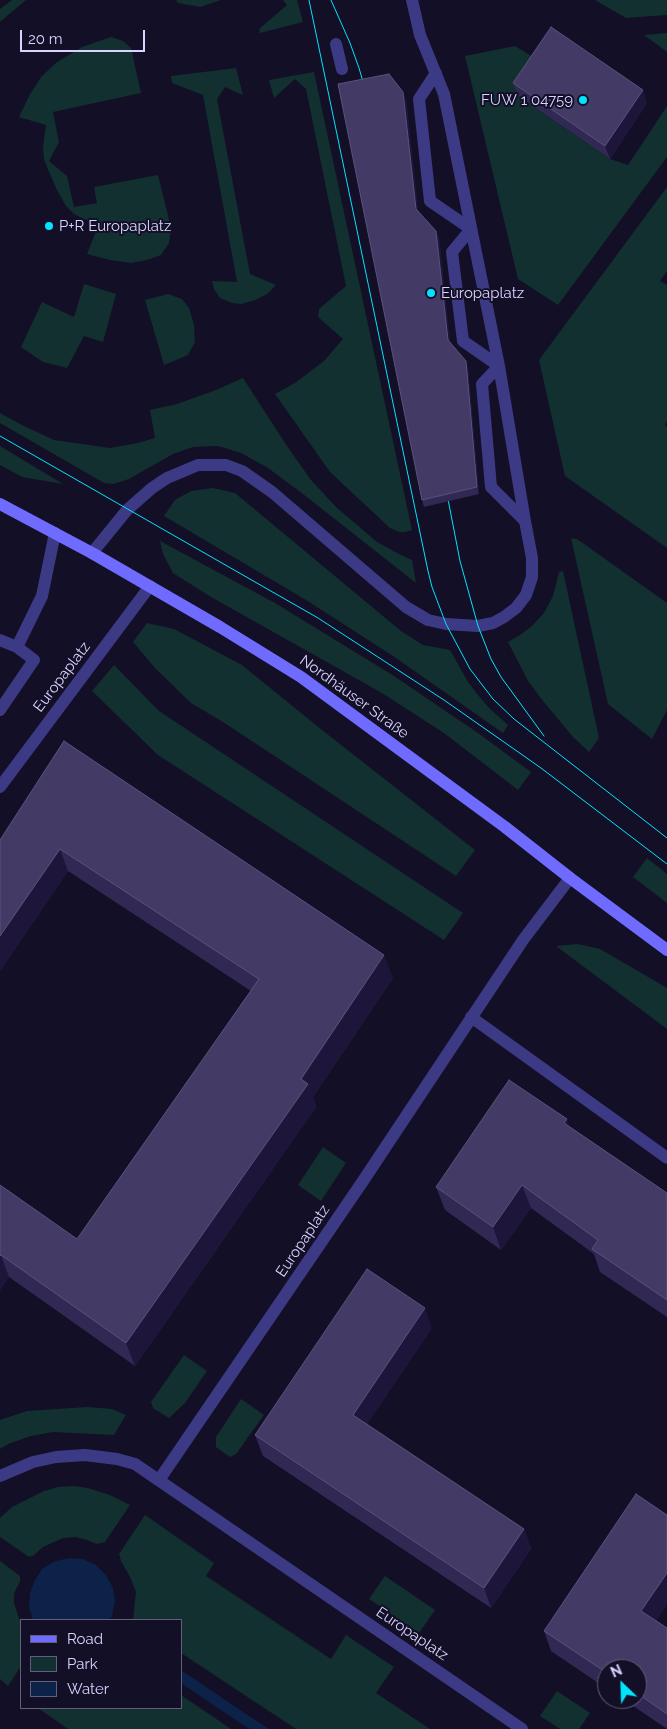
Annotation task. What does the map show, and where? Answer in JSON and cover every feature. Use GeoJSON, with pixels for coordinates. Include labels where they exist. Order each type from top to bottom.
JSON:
{"type":"FeatureCollection","features":[{"type":"Feature","properties":{"kind":"main road","name":"Nordhäuser Straße"},"geometry":{"type":"LineString","coordinates":[[0,504],[150,586],[302,677],[667,950]]}},
{"type":"Feature","properties":{"kind":"street"},"geometry":{"type":"LineString","coordinates":[[92,553],[128,510],[152,488],[183,470],[198,465],[226,466],[242,471],[272,492],[406,607],[428,620],[446,624],[478,626],[493,623],[516,608],[526,595],[532,577],[532,558],[499,366],[444,94],[420,34],[412,0]]}},
{"type":"Feature","properties":{"kind":"street"},"geometry":{"type":"LineString","coordinates":[[336,44],[342,70]]}},
{"type":"Feature","properties":{"kind":"street"},"geometry":{"type":"LineString","coordinates":[[436,72],[419,99],[430,201],[471,229]]}},
{"type":"Feature","properties":{"kind":"street"},"geometry":{"type":"LineString","coordinates":[[471,229],[452,252],[463,340],[499,366]]}},
{"type":"Feature","properties":{"kind":"street"},"geometry":{"type":"LineString","coordinates":[[499,366],[482,384],[491,487],[525,521]]}},
{"type":"Feature","properties":{"kind":"street"},"geometry":{"type":"LineString","coordinates":[[17,647],[42,596],[55,533]]}},
{"type":"Feature","properties":{"kind":"street","name":"Europaplatz"},"geometry":{"type":"LineString","coordinates":[[0,787],[150,586]]}},
{"type":"Feature","properties":{"kind":"street"},"geometry":{"type":"LineString","coordinates":[[0,640],[17,647],[34,660],[0,710]]}},
{"type":"Feature","properties":{"kind":"street","name":"Europaplatz"},"geometry":{"type":"LineString","coordinates":[[159,1480],[363,1181],[523,940],[570,878]]}},
{"type":"Feature","properties":{"kind":"street"},"geometry":{"type":"LineString","coordinates":[[471,1017],[667,1158]]}},
{"type":"Feature","properties":{"kind":"street","name":"Europaplatz"},"geometry":{"type":"LineString","coordinates":[[0,1476],[33,1462],[56,1457],[85,1455],[117,1459],[135,1464],[522,1729]]}},
{"type":"Feature","properties":{"kind":"green space"},"geometry":{"type":"Polygon","coordinates":[[[12,0],[26,0],[0,22],[0,9],[12,0]]]}},
{"type":"Feature","properties":{"kind":"green space"},"geometry":{"type":"Polygon","coordinates":[[[176,0],[221,0],[200,7],[178,3],[176,0]]]}},
{"type":"Feature","properties":{"kind":"green space"},"geometry":{"type":"Polygon","coordinates":[[[283,0],[297,0],[303,22],[260,33],[259,29],[287,5],[283,0]]]}},
{"type":"Feature","properties":{"kind":"green space"},"geometry":{"type":"Polygon","coordinates":[[[595,0],[667,0],[667,15],[626,18],[595,0]]]}},
{"type":"Feature","properties":{"kind":"green space"},"geometry":{"type":"Polygon","coordinates":[[[667,33],[667,52],[644,35],[667,33]]]}},
{"type":"Feature","properties":{"kind":"green space"},"geometry":{"type":"Polygon","coordinates":[[[111,37],[123,41],[131,48],[141,93],[53,112],[59,142],[49,161],[67,176],[74,207],[97,203],[94,187],[158,175],[171,228],[169,243],[161,255],[131,263],[87,254],[99,224],[74,214],[66,206],[57,190],[44,160],[43,147],[46,125],[19,117],[30,94],[42,76],[57,62],[82,47],[111,37]]]}},
{"type":"Feature","properties":{"kind":"green space"},"geometry":{"type":"Polygon","coordinates":[[[515,46],[541,62],[518,96],[610,159],[628,165],[667,106],[667,157],[558,305],[518,279],[465,56],[515,46]]]}},
{"type":"Feature","properties":{"kind":"green space"},"geometry":{"type":"Polygon","coordinates":[[[236,68],[243,95],[225,87],[217,99],[250,274],[276,285],[267,294],[242,304],[232,303],[220,298],[214,289],[212,281],[237,282],[203,95],[172,83],[171,76],[236,68]]]}},
{"type":"Feature","properties":{"kind":"green space"},"geometry":{"type":"Polygon","coordinates":[[[314,72],[412,530],[405,532],[399,532],[390,528],[330,472],[275,394],[295,383],[324,361],[343,339],[318,317],[319,309],[346,286],[306,89],[295,79],[274,98],[269,80],[314,72]]]}},
{"type":"Feature","properties":{"kind":"green space"},"geometry":{"type":"Polygon","coordinates":[[[667,187],[667,271],[660,281],[667,285],[667,421],[665,425],[667,427],[667,548],[565,476],[539,360],[667,187]]]}},
{"type":"Feature","properties":{"kind":"green space"},"geometry":{"type":"Polygon","coordinates":[[[84,284],[116,294],[103,342],[84,336],[67,368],[43,362],[21,347],[42,302],[74,317],[84,284]]]}},
{"type":"Feature","properties":{"kind":"green space"},"geometry":{"type":"Polygon","coordinates":[[[168,294],[182,299],[189,308],[194,325],[195,342],[188,355],[164,365],[145,300],[168,294]]]}},
{"type":"Feature","properties":{"kind":"green space"},"geometry":{"type":"Polygon","coordinates":[[[243,378],[311,480],[336,507],[377,542],[412,560],[416,583],[268,468],[241,453],[218,446],[193,447],[173,454],[129,479],[113,484],[104,483],[0,423],[0,413],[54,440],[110,448],[138,443],[155,438],[150,410],[177,404],[243,378]]]}},
{"type":"Feature","properties":{"kind":"green space"},"geometry":{"type":"Polygon","coordinates":[[[0,446],[63,484],[22,477],[0,465],[0,446]]]}},
{"type":"Feature","properties":{"kind":"green space"},"geometry":{"type":"Polygon","coordinates":[[[213,488],[235,493],[401,631],[423,645],[450,650],[468,682],[478,695],[508,725],[503,733],[393,656],[306,600],[164,516],[175,500],[191,491],[213,488]]]}},
{"type":"Feature","properties":{"kind":"green space"},"geometry":{"type":"Polygon","coordinates":[[[571,538],[577,539],[667,603],[667,710],[652,739],[608,704],[571,538]]]}},
{"type":"Feature","properties":{"kind":"green space"},"geometry":{"type":"Polygon","coordinates":[[[160,541],[275,603],[394,676],[478,733],[531,772],[518,790],[444,733],[382,693],[211,597],[173,573],[163,554],[160,541]]]}},
{"type":"Feature","properties":{"kind":"green space"},"geometry":{"type":"Polygon","coordinates":[[[563,571],[599,738],[589,752],[573,737],[528,681],[508,642],[532,626],[544,613],[553,596],[559,572],[563,571]]]}},
{"type":"Feature","properties":{"kind":"green space"},"geometry":{"type":"Polygon","coordinates":[[[147,623],[174,629],[242,665],[475,850],[456,876],[223,722],[191,703],[155,668],[133,642],[147,623]]]}},
{"type":"Feature","properties":{"kind":"green space"},"geometry":{"type":"Polygon","coordinates":[[[114,665],[159,711],[463,913],[444,940],[158,755],[92,691],[114,665]]]}},
{"type":"Feature","properties":{"kind":"green space"},"geometry":{"type":"Polygon","coordinates":[[[647,858],[667,874],[667,903],[633,877],[647,858]]]}},
{"type":"Feature","properties":{"kind":"green space"},"geometry":{"type":"Polygon","coordinates":[[[578,944],[600,949],[667,988],[667,1029],[556,946],[578,944]]]}},
{"type":"Feature","properties":{"kind":"green space"},"geometry":{"type":"Polygon","coordinates":[[[323,1147],[346,1163],[321,1201],[298,1185],[323,1147]]]}},
{"type":"Feature","properties":{"kind":"green space"},"geometry":{"type":"Polygon","coordinates":[[[184,1355],[207,1371],[185,1403],[169,1418],[153,1408],[151,1402],[184,1355]]]}},
{"type":"Feature","properties":{"kind":"green space"},"geometry":{"type":"Polygon","coordinates":[[[241,1399],[264,1415],[236,1454],[230,1457],[216,1447],[216,1437],[241,1399]]]}},
{"type":"Feature","properties":{"kind":"green space"},"geometry":{"type":"Polygon","coordinates":[[[87,1407],[112,1409],[126,1415],[114,1435],[53,1432],[31,1436],[8,1444],[0,1449],[0,1420],[27,1411],[87,1407]]]}},
{"type":"Feature","properties":{"kind":"green space"},"geometry":{"type":"Polygon","coordinates":[[[74,1486],[110,1495],[130,1505],[105,1542],[97,1544],[75,1537],[63,1538],[43,1547],[29,1557],[0,1537],[0,1518],[12,1507],[44,1491],[58,1487],[74,1486]]]}},
{"type":"Feature","properties":{"kind":"green space"},"geometry":{"type":"Polygon","coordinates":[[[145,1515],[214,1563],[206,1576],[331,1659],[346,1635],[394,1667],[376,1693],[430,1729],[296,1729],[182,1654],[182,1619],[133,1619],[136,1592],[119,1554],[145,1515]]]}},
{"type":"Feature","properties":{"kind":"green space"},"geometry":{"type":"Polygon","coordinates":[[[0,1561],[20,1576],[20,1581],[14,1594],[14,1603],[20,1621],[20,1668],[8,1686],[0,1679],[0,1561]]]}},
{"type":"Feature","properties":{"kind":"green space"},"geometry":{"type":"Polygon","coordinates":[[[385,1576],[435,1610],[419,1633],[369,1599],[385,1576]]]}},
{"type":"Feature","properties":{"kind":"green space"},"geometry":{"type":"Polygon","coordinates":[[[557,1691],[590,1713],[579,1729],[560,1729],[540,1716],[557,1691]]]}},
{"type":"Feature","properties":{"kind":"green space"},"geometry":{"type":"Polygon","coordinates":[[[182,1696],[231,1729],[68,1729],[39,1709],[182,1709],[182,1696]]]}},
{"type":"Feature","properties":{"kind":"water"},"geometry":{"type":"Polygon","coordinates":[[[69,1558],[83,1559],[96,1565],[106,1575],[113,1588],[115,1601],[110,1619],[33,1619],[29,1607],[30,1593],[35,1580],[43,1568],[56,1561],[69,1558]]]}},
{"type":"Feature","properties":{"kind":"water"},"geometry":{"type":"Polygon","coordinates":[[[182,1671],[269,1729],[250,1729],[182,1684],[182,1671]]]}},
{"type":"Feature","properties":{"kind":"building","name":"FUW 1 04759"},"geometry":{"type":"Polygon","coordinates":[[[551,27],[643,90],[605,146],[513,83],[551,27]]]}},
{"type":"Feature","properties":{"kind":"building"},"geometry":{"type":"Polygon","coordinates":[[[389,74],[403,92],[416,209],[436,231],[448,340],[466,361],[477,487],[422,500],[338,84],[389,74]]]}},
{"type":"Feature","properties":{"kind":"building"},"geometry":{"type":"Polygon","coordinates":[[[64,741],[384,955],[301,1079],[308,1084],[126,1343],[0,1256],[0,1185],[77,1239],[259,979],[60,849],[0,936],[0,840],[64,741]]]}},
{"type":"Feature","properties":{"kind":"building"},"geometry":{"type":"Polygon","coordinates":[[[509,1080],[567,1119],[564,1123],[667,1193],[667,1300],[592,1249],[598,1240],[522,1185],[493,1227],[436,1187],[509,1080]]]}},
{"type":"Feature","properties":{"kind":"building"},"geometry":{"type":"Polygon","coordinates":[[[367,1269],[425,1308],[353,1415],[524,1529],[484,1588],[255,1435],[367,1269]]]}},
{"type":"Feature","properties":{"kind":"building"},"geometry":{"type":"Polygon","coordinates":[[[636,1494],[667,1515],[667,1573],[641,1611],[667,1628],[667,1714],[647,1700],[647,1659],[597,1659],[597,1666],[544,1631],[636,1494]]]}},
{"type":"Feature","properties":{"kind":"tram line"},"geometry":{"type":"LineString","coordinates":[[309,0],[428,571],[446,624],[470,669],[493,699],[514,719],[667,838]]}},
{"type":"Feature","properties":{"kind":"tram line"},"geometry":{"type":"LineString","coordinates":[[331,0],[350,43],[366,92]]}},
{"type":"Feature","properties":{"kind":"tram line"},"geometry":{"type":"LineString","coordinates":[[0,436],[318,618],[444,700],[541,768],[667,864]]}},
{"type":"Feature","properties":{"kind":"tram line"},"geometry":{"type":"LineString","coordinates":[[446,489],[460,561],[478,626],[491,659],[501,677],[544,736]]}},
{"type":"Feature","properties":{"kind":"place","name":"FUW 1 04759"},"geometry":{"type":"Point","coordinates":[583,100]}},
{"type":"Feature","properties":{"kind":"place","name":"P+R Europaplatz"},"geometry":{"type":"Point","coordinates":[49,226]}},
{"type":"Feature","properties":{"kind":"place","name":"Europaplatz"},"geometry":{"type":"Point","coordinates":[431,293]}}]}
